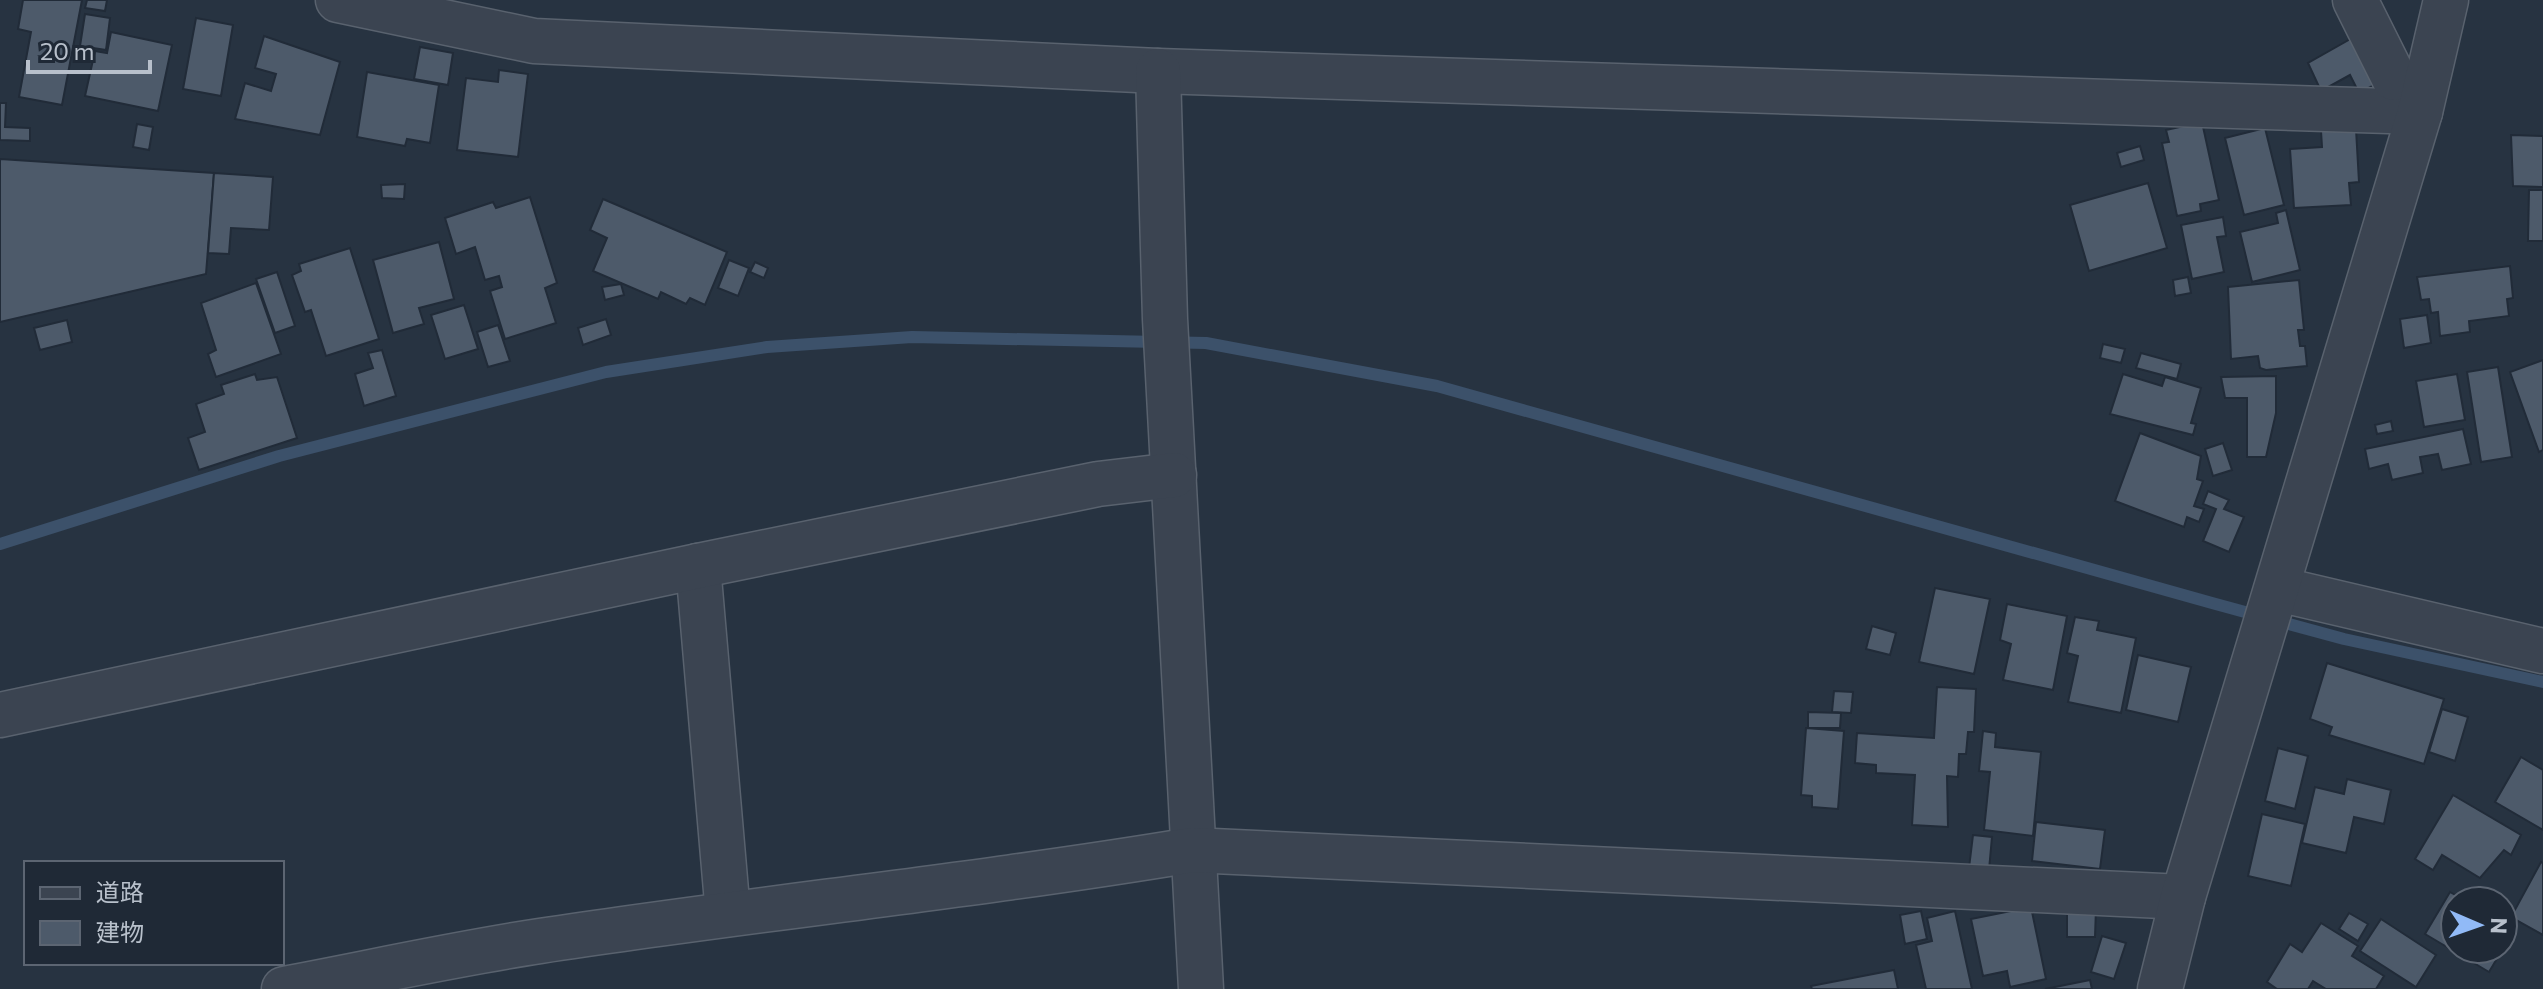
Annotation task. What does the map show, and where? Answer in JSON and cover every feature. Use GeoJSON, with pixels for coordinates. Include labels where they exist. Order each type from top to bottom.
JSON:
{"type":"FeatureCollection","features":[{"type":"Feature","properties":{"kind":"street"},"geometry":{"type":"LineString","coordinates":[[338,0],[534,41],[1158,71],[2420,112]]}},
{"type":"Feature","properties":{"kind":"street"},"geometry":{"type":"LineString","coordinates":[[2355,0],[2394,78]]}},
{"type":"Feature","properties":{"kind":"street"},"geometry":{"type":"LineString","coordinates":[[2160,989],[2183,897],[2420,112],[2446,0]]}},
{"type":"Feature","properties":{"kind":"street"},"geometry":{"type":"LineString","coordinates":[[1158,71],[1165,319],[1201,989]]}},
{"type":"Feature","properties":{"kind":"street"},"geometry":{"type":"LineString","coordinates":[[0,715],[1098,484],[1174,475]]}},
{"type":"Feature","properties":{"kind":"street"},"geometry":{"type":"LineString","coordinates":[[698,566],[728,914]]}},
{"type":"Feature","properties":{"kind":"street"},"geometry":{"type":"LineString","coordinates":[[2278,589],[2543,651]]}},
{"type":"Feature","properties":{"kind":"street"},"geometry":{"type":"LineString","coordinates":[[284,989],[537,942],[1077,869],[1192,850],[2183,897]]}},
{"type":"Feature","properties":{"kind":"building"},"geometry":{"type":"Polygon","coordinates":[[[23,0],[82,0],[62,105],[19,97],[31,32],[18,29],[23,0]]]}},
{"type":"Feature","properties":{"kind":"building"},"geometry":{"type":"Polygon","coordinates":[[[87,0],[107,0],[105,11],[85,8],[87,0]]]}},
{"type":"Feature","properties":{"kind":"building"},"geometry":{"type":"Polygon","coordinates":[[[85,14],[110,18],[106,50],[80,46],[85,14]]]}},
{"type":"Feature","properties":{"kind":"building"},"geometry":{"type":"Polygon","coordinates":[[[196,18],[233,25],[221,96],[183,89],[196,18]]]}},
{"type":"Feature","properties":{"kind":"building"},"geometry":{"type":"Polygon","coordinates":[[[111,32],[172,45],[158,111],[85,96],[95,51],[107,53],[111,32]]]}},
{"type":"Feature","properties":{"kind":"building"},"geometry":{"type":"Polygon","coordinates":[[[2361,33],[2386,79],[2359,93],[2350,75],[2321,91],[2308,63],[2361,33]]]}},
{"type":"Feature","properties":{"kind":"building"},"geometry":{"type":"Polygon","coordinates":[[[264,36],[340,62],[320,135],[235,119],[245,83],[271,91],[276,74],[255,68],[264,36]]]}},
{"type":"Feature","properties":{"kind":"building"},"geometry":{"type":"Polygon","coordinates":[[[420,47],[453,53],[448,85],[414,79],[420,47]]]}},
{"type":"Feature","properties":{"kind":"building"},"geometry":{"type":"Polygon","coordinates":[[[499,70],[528,74],[518,157],[457,150],[466,78],[498,82],[499,70]]]}},
{"type":"Feature","properties":{"kind":"building"},"geometry":{"type":"Polygon","coordinates":[[[367,72],[439,85],[430,143],[407,139],[405,146],[357,137],[367,72]]]}},
{"type":"Feature","properties":{"kind":"building"},"geometry":{"type":"Polygon","coordinates":[[[0,103],[6,103],[5,127],[30,128],[30,141],[0,140],[0,103]]]}},
{"type":"Feature","properties":{"kind":"building"},"geometry":{"type":"Polygon","coordinates":[[[2202,122],[2219,200],[2200,204],[2201,211],[2177,216],[2162,143],[2169,142],[2166,130],[2202,122]]]}},
{"type":"Feature","properties":{"kind":"building"},"geometry":{"type":"Polygon","coordinates":[[[137,124],[153,127],[149,150],[133,147],[137,124]]]}},
{"type":"Feature","properties":{"kind":"building"},"geometry":{"type":"Polygon","coordinates":[[[2265,128],[2284,205],[2244,215],[2225,138],[2265,128]]]}},
{"type":"Feature","properties":{"kind":"building"},"geometry":{"type":"Polygon","coordinates":[[[2356,129],[2359,182],[2349,183],[2351,205],[2294,208],[2290,149],[2322,147],[2321,131],[2356,129]]]}},
{"type":"Feature","properties":{"kind":"building"},"geometry":{"type":"Polygon","coordinates":[[[2511,135],[2543,136],[2543,187],[2513,186],[2511,135]]]}},
{"type":"Feature","properties":{"kind":"building"},"geometry":{"type":"Polygon","coordinates":[[[2140,146],[2144,160],[2121,167],[2117,153],[2140,146]]]}},
{"type":"Feature","properties":{"kind":"building"},"geometry":{"type":"Polygon","coordinates":[[[0,159],[214,173],[206,274],[0,322],[0,159]]]}},
{"type":"Feature","properties":{"kind":"building"},"geometry":{"type":"Polygon","coordinates":[[[214,173],[273,177],[269,230],[231,228],[229,254],[208,253],[214,173]]]}},
{"type":"Feature","properties":{"kind":"building"},"geometry":{"type":"Polygon","coordinates":[[[2148,183],[2167,248],[2089,271],[2070,205],[2148,183]]]}},
{"type":"Feature","properties":{"kind":"building"},"geometry":{"type":"Polygon","coordinates":[[[405,184],[404,199],[382,198],[381,185],[405,184]]]}},
{"type":"Feature","properties":{"kind":"building"},"geometry":{"type":"Polygon","coordinates":[[[2529,190],[2543,190],[2543,241],[2528,241],[2529,190]]]}},
{"type":"Feature","properties":{"kind":"building"},"geometry":{"type":"Polygon","coordinates":[[[530,197],[557,283],[545,288],[556,323],[505,339],[490,291],[502,287],[499,276],[485,280],[475,247],[456,254],[445,218],[493,202],[496,208],[530,197]]]}},
{"type":"Feature","properties":{"kind":"building"},"geometry":{"type":"Polygon","coordinates":[[[603,199],[727,252],[705,305],[690,298],[686,304],[661,292],[658,299],[593,271],[607,238],[590,230],[603,199]]]}},
{"type":"Feature","properties":{"kind":"building"},"geometry":{"type":"Polygon","coordinates":[[[2286,210],[2300,270],[2252,282],[2240,232],[2278,223],[2276,213],[2286,210]]]}},
{"type":"Feature","properties":{"kind":"building"},"geometry":{"type":"Polygon","coordinates":[[[2223,217],[2226,236],[2217,237],[2224,272],[2192,279],[2181,225],[2223,217]]]}},
{"type":"Feature","properties":{"kind":"building"},"geometry":{"type":"Polygon","coordinates":[[[439,242],[454,299],[419,308],[424,324],[393,333],[373,260],[439,242]]]}},
{"type":"Feature","properties":{"kind":"building"},"geometry":{"type":"Polygon","coordinates":[[[350,248],[379,339],[326,356],[311,310],[305,312],[292,275],[301,271],[299,264],[350,248]]]}},
{"type":"Feature","properties":{"kind":"building"},"geometry":{"type":"Polygon","coordinates":[[[729,260],[749,268],[738,296],[718,288],[729,260]]]}},
{"type":"Feature","properties":{"kind":"building"},"geometry":{"type":"Polygon","coordinates":[[[755,262],[768,268],[764,278],[750,272],[755,262]]]}},
{"type":"Feature","properties":{"kind":"building"},"geometry":{"type":"Polygon","coordinates":[[[2510,266],[2513,298],[2507,299],[2509,316],[2469,321],[2470,332],[2440,336],[2438,312],[2431,313],[2429,299],[2421,300],[2417,277],[2510,266]]]}},
{"type":"Feature","properties":{"kind":"building"},"geometry":{"type":"Polygon","coordinates":[[[277,272],[295,326],[275,333],[256,279],[277,272]]]}},
{"type":"Feature","properties":{"kind":"building"},"geometry":{"type":"Polygon","coordinates":[[[2188,277],[2191,293],[2175,296],[2173,280],[2188,277]]]}},
{"type":"Feature","properties":{"kind":"building"},"geometry":{"type":"Polygon","coordinates":[[[2299,280],[2304,330],[2298,330],[2300,346],[2305,346],[2307,366],[2266,370],[2260,368],[2258,356],[2231,359],[2228,287],[2299,280]]]}},
{"type":"Feature","properties":{"kind":"building"},"geometry":{"type":"Polygon","coordinates":[[[256,283],[281,354],[216,377],[208,354],[216,350],[201,303],[256,283]]]}},
{"type":"Feature","properties":{"kind":"building"},"geometry":{"type":"Polygon","coordinates":[[[621,284],[624,295],[605,300],[602,287],[621,284]]]}},
{"type":"Feature","properties":{"kind":"building"},"geometry":{"type":"Polygon","coordinates":[[[464,305],[478,349],[445,359],[431,315],[464,305]]]}},
{"type":"Feature","properties":{"kind":"building"},"geometry":{"type":"Polygon","coordinates":[[[2427,315],[2431,343],[2404,348],[2400,319],[2427,315]]]}},
{"type":"Feature","properties":{"kind":"building"},"geometry":{"type":"Polygon","coordinates":[[[606,319],[611,335],[583,345],[578,328],[606,319]]]}},
{"type":"Feature","properties":{"kind":"building"},"geometry":{"type":"Polygon","coordinates":[[[67,320],[72,342],[40,350],[34,328],[67,320]]]}},
{"type":"Feature","properties":{"kind":"building"},"geometry":{"type":"Polygon","coordinates":[[[498,325],[510,361],[488,367],[477,332],[498,325]]]}},
{"type":"Feature","properties":{"kind":"building"},"geometry":{"type":"Polygon","coordinates":[[[2103,344],[2125,349],[2121,363],[2100,358],[2103,344]]]}},
{"type":"Feature","properties":{"kind":"building"},"geometry":{"type":"Polygon","coordinates":[[[382,350],[396,396],[364,406],[355,374],[373,368],[368,353],[382,350]]]}},
{"type":"Feature","properties":{"kind":"building"},"geometry":{"type":"Polygon","coordinates":[[[2141,353],[2181,364],[2177,379],[2136,368],[2141,353]]]}},
{"type":"Feature","properties":{"kind":"building"},"geometry":{"type":"Polygon","coordinates":[[[2543,360],[2543,450],[2539,452],[2510,372],[2543,360]]]}},
{"type":"Feature","properties":{"kind":"building"},"geometry":{"type":"Polygon","coordinates":[[[2498,367],[2512,457],[2481,462],[2467,372],[2498,367]]]}},
{"type":"Feature","properties":{"kind":"building"},"geometry":{"type":"Polygon","coordinates":[[[255,374],[257,380],[277,377],[297,438],[199,470],[188,438],[205,432],[196,404],[224,394],[221,385],[255,374]]]}},
{"type":"Feature","properties":{"kind":"building"},"geometry":{"type":"Polygon","coordinates":[[[2123,374],[2162,386],[2165,377],[2201,388],[2191,423],[2196,424],[2193,435],[2110,414],[2123,374]]]}},
{"type":"Feature","properties":{"kind":"building"},"geometry":{"type":"Polygon","coordinates":[[[2457,374],[2465,420],[2424,427],[2416,381],[2457,374]]]}},
{"type":"Feature","properties":{"kind":"building"},"geometry":{"type":"Polygon","coordinates":[[[2276,376],[2276,413],[2266,457],[2247,457],[2247,398],[2225,398],[2221,377],[2276,376]]]}},
{"type":"Feature","properties":{"kind":"building"},"geometry":{"type":"Polygon","coordinates":[[[2391,421],[2393,431],[2377,434],[2375,425],[2391,421]]]}},
{"type":"Feature","properties":{"kind":"building"},"geometry":{"type":"Polygon","coordinates":[[[2463,429],[2471,464],[2442,470],[2438,454],[2420,457],[2423,473],[2392,480],[2388,464],[2369,469],[2365,449],[2463,429]]]}},
{"type":"Feature","properties":{"kind":"building"},"geometry":{"type":"Polygon","coordinates":[[[2140,433],[2201,456],[2197,479],[2203,481],[2194,506],[2204,509],[2199,522],[2187,517],[2184,527],[2115,501],[2140,433]]]}},
{"type":"Feature","properties":{"kind":"building"},"geometry":{"type":"Polygon","coordinates":[[[2223,443],[2232,470],[2213,476],[2205,449],[2223,443]]]}},
{"type":"Feature","properties":{"kind":"building"},"geometry":{"type":"Polygon","coordinates":[[[2208,491],[2229,500],[2224,509],[2244,517],[2229,552],[2203,541],[2216,509],[2203,504],[2208,491]]]}},
{"type":"Feature","properties":{"kind":"building"},"geometry":{"type":"Polygon","coordinates":[[[1935,588],[1990,599],[1974,674],[1919,662],[1935,588]]]}},
{"type":"Feature","properties":{"kind":"building"},"geometry":{"type":"Polygon","coordinates":[[[2007,604],[2067,616],[2053,690],[2003,680],[2011,644],[2000,640],[2007,604]]]}},
{"type":"Feature","properties":{"kind":"building"},"geometry":{"type":"Polygon","coordinates":[[[2075,617],[2099,621],[2097,630],[2136,638],[2121,713],[2068,702],[2078,656],[2067,653],[2075,617]]]}},
{"type":"Feature","properties":{"kind":"building"},"geometry":{"type":"Polygon","coordinates":[[[1872,626],[1896,633],[1890,655],[1866,649],[1872,626]]]}},
{"type":"Feature","properties":{"kind":"building"},"geometry":{"type":"Polygon","coordinates":[[[2138,655],[2191,667],[2178,722],[2126,710],[2138,655]]]}},
{"type":"Feature","properties":{"kind":"building"},"geometry":{"type":"Polygon","coordinates":[[[2327,663],[2444,699],[2424,764],[2329,735],[2332,727],[2310,719],[2327,663]]]}},
{"type":"Feature","properties":{"kind":"building"},"geometry":{"type":"Polygon","coordinates":[[[1937,687],[1976,689],[1974,732],[1968,732],[1966,754],[1959,754],[1958,777],[1947,776],[1948,827],[1912,825],[1915,775],[1876,773],[1876,765],[1855,763],[1857,733],[1934,738],[1937,687]]]}},
{"type":"Feature","properties":{"kind":"building"},"geometry":{"type":"Polygon","coordinates":[[[1834,691],[1853,692],[1851,713],[1832,712],[1834,691]]]}},
{"type":"Feature","properties":{"kind":"building"},"geometry":{"type":"Polygon","coordinates":[[[2442,709],[2468,717],[2455,761],[2429,752],[2442,709]]]}},
{"type":"Feature","properties":{"kind":"building"},"geometry":{"type":"Polygon","coordinates":[[[1808,712],[1841,713],[1840,728],[1808,728],[1808,712]]]}},
{"type":"Feature","properties":{"kind":"building"},"geometry":{"type":"Polygon","coordinates":[[[1806,728],[1844,731],[1838,809],[1812,807],[1812,796],[1801,795],[1806,728]]]}},
{"type":"Feature","properties":{"kind":"building"},"geometry":{"type":"Polygon","coordinates":[[[1983,731],[1996,733],[1995,747],[2041,752],[2033,836],[1984,830],[1990,772],[1979,771],[1983,731]]]}},
{"type":"Feature","properties":{"kind":"building"},"geometry":{"type":"Polygon","coordinates":[[[2278,748],[2308,756],[2295,809],[2265,801],[2278,748]]]}},
{"type":"Feature","properties":{"kind":"building"},"geometry":{"type":"Polygon","coordinates":[[[2521,757],[2543,770],[2543,830],[2495,802],[2521,757]]]}},
{"type":"Feature","properties":{"kind":"building"},"geometry":{"type":"Polygon","coordinates":[[[2347,779],[2391,790],[2384,824],[2354,817],[2346,853],[2302,843],[2315,787],[2344,794],[2347,779]]]}},
{"type":"Feature","properties":{"kind":"building"},"geometry":{"type":"Polygon","coordinates":[[[2453,795],[2521,835],[2511,855],[2504,850],[2480,878],[2442,855],[2433,870],[2415,859],[2453,795]]]}},
{"type":"Feature","properties":{"kind":"building"},"geometry":{"type":"Polygon","coordinates":[[[2262,814],[2305,824],[2291,886],[2248,876],[2262,814]]]}},
{"type":"Feature","properties":{"kind":"building"},"geometry":{"type":"Polygon","coordinates":[[[2036,822],[2105,830],[2100,869],[2032,861],[2036,822]]]}},
{"type":"Feature","properties":{"kind":"building"},"geometry":{"type":"Polygon","coordinates":[[[1973,835],[1992,837],[1989,870],[1969,868],[1973,835]]]}},
{"type":"Feature","properties":{"kind":"building"},"geometry":{"type":"Polygon","coordinates":[[[2543,863],[2543,935],[2519,922],[2519,902],[2543,863]]]}},
{"type":"Feature","properties":{"kind":"building"},"geometry":{"type":"Polygon","coordinates":[[[2031,907],[2046,979],[2010,987],[2007,971],[1983,976],[1971,919],[2031,907]]]}},
{"type":"Feature","properties":{"kind":"building"},"geometry":{"type":"Polygon","coordinates":[[[2067,908],[2096,908],[2095,937],[2067,937],[2067,908]]]}},
{"type":"Feature","properties":{"kind":"building"},"geometry":{"type":"Polygon","coordinates":[[[2439,910],[2439,942],[2425,934],[2439,910]]]}},
{"type":"Feature","properties":{"kind":"building"},"geometry":{"type":"Polygon","coordinates":[[[1921,911],[1927,939],[1905,944],[1900,915],[1921,911]]]}},
{"type":"Feature","properties":{"kind":"building"},"geometry":{"type":"Polygon","coordinates":[[[1955,911],[1972,989],[1926,989],[1916,945],[1932,941],[1927,918],[1955,911]]]}},
{"type":"Feature","properties":{"kind":"building"},"geometry":{"type":"Polygon","coordinates":[[[2349,913],[2368,924],[2358,941],[2339,929],[2349,913]]]}},
{"type":"Feature","properties":{"kind":"building"},"geometry":{"type":"Polygon","coordinates":[[[2381,919],[2436,955],[2416,987],[2360,951],[2381,919]]]}},
{"type":"Feature","properties":{"kind":"building"},"geometry":{"type":"Polygon","coordinates":[[[2321,923],[2358,946],[2352,956],[2384,976],[2376,989],[2326,989],[2313,981],[2308,989],[2277,989],[2267,982],[2290,944],[2302,952],[2321,923]]]}},
{"type":"Feature","properties":{"kind":"building"},"geometry":{"type":"Polygon","coordinates":[[[2102,936],[2126,943],[2114,979],[2091,972],[2102,936]]]}},
{"type":"Feature","properties":{"kind":"building"},"geometry":{"type":"Polygon","coordinates":[[[2477,965],[2493,965],[2489,972],[2477,965]]]}},
{"type":"Feature","properties":{"kind":"building"},"geometry":{"type":"Polygon","coordinates":[[[1894,970],[1898,989],[1812,989],[1811,986],[1894,970]]]}},
{"type":"Feature","properties":{"kind":"building"},"geometry":{"type":"Polygon","coordinates":[[[2090,980],[2092,989],[2045,989],[2090,980]]]}},
{"type":"Feature","properties":{"kind":"waterway"},"geometry":{"type":"LineString","coordinates":[[0,544],[279,456],[606,372],[767,347],[912,337],[1206,343],[1437,386],[2344,639],[2543,682]]}}]}
